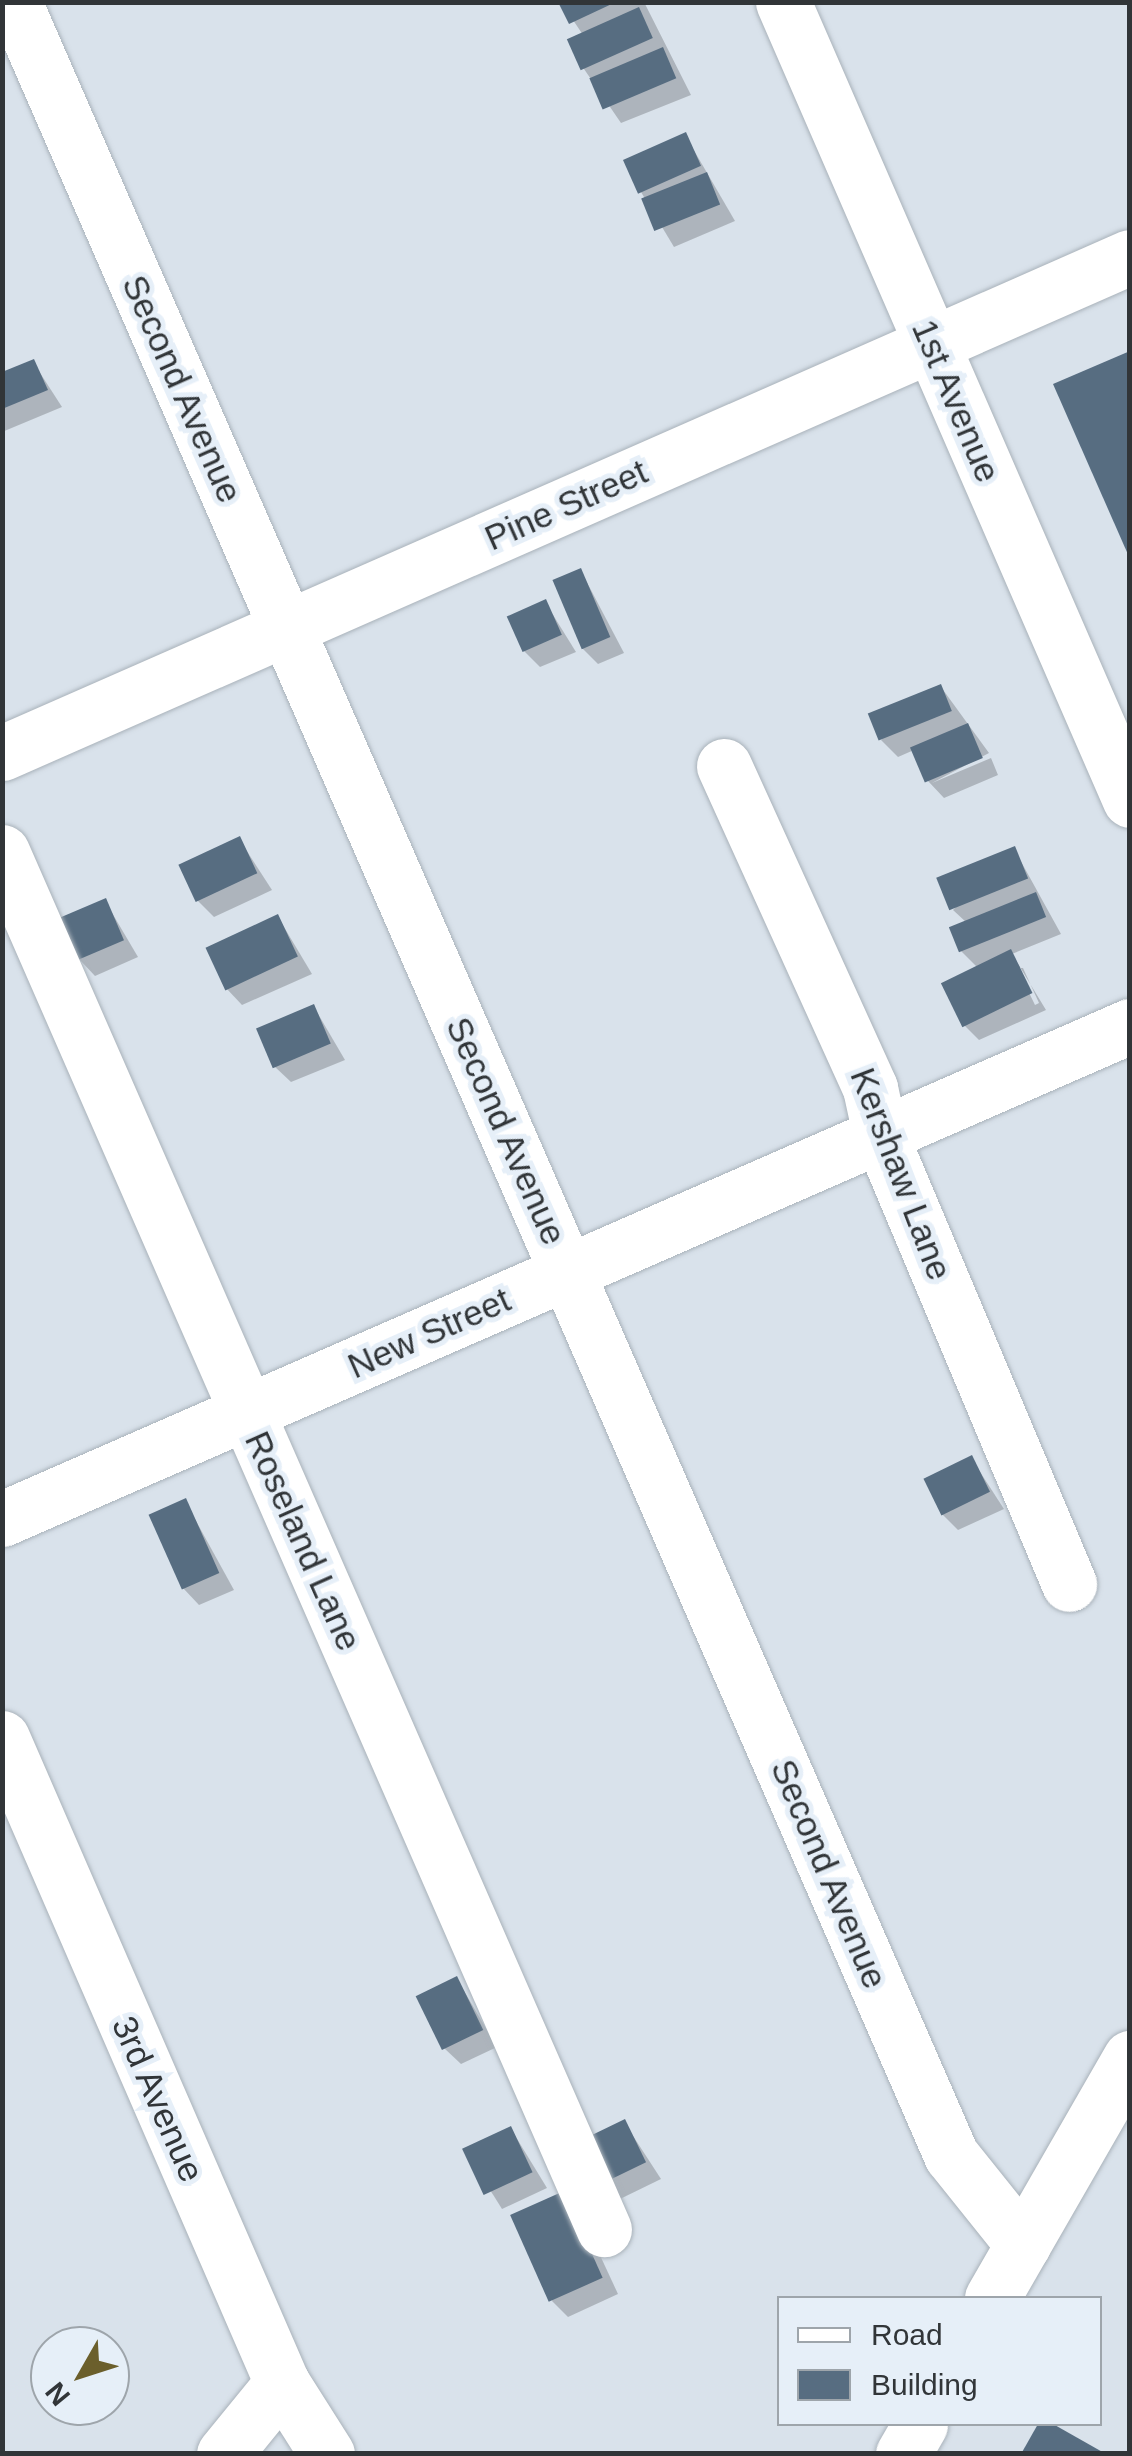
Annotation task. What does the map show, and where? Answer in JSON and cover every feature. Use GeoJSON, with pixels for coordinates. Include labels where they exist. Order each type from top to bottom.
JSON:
{"type":"FeatureCollection","features":[{"type":"Feature","properties":{"kind":"street","name":"Second Avenue"},"geometry":{"type":"LineString","coordinates":[[14,2],[951,2155],[1023,2245]]}},
{"type":"Feature","properties":{"kind":"street","name":"1st Avenue"},"geometry":{"type":"LineString","coordinates":[[784,2],[932,345],[1118,746],[1130,800]]}},
{"type":"Feature","properties":{"kind":"street","name":"Pine Street"},"geometry":{"type":"LineString","coordinates":[[2,752],[1130,257]]}},
{"type":"Feature","properties":{"kind":"street","name":"Kershaw Lane"},"geometry":{"type":"LineString","coordinates":[[724,766],[870,1088],[880,1134],[1069,1584]]}},
{"type":"Feature","properties":{"kind":"street","name":"Roseland Lane"},"geometry":{"type":"LineString","coordinates":[[2,852],[604,2230]]}},
{"type":"Feature","properties":{"kind":"street","name":"New Street"},"geometry":{"type":"LineString","coordinates":[[2,1519],[1130,1026]]}},
{"type":"Feature","properties":{"kind":"street","name":"3rd Avenue"},"geometry":{"type":"LineString","coordinates":[[2,1738],[13,1799],[282,2383],[327,2454]]}},
{"type":"Feature","properties":{"kind":"street"},"geometry":{"type":"LineString","coordinates":[[993,2296],[1130,2058]]}},
{"type":"Feature","properties":{"kind":"street"},"geometry":{"type":"LineString","coordinates":[[224,2454],[282,2383]]}},
{"type":"Feature","properties":{"kind":"street"},"geometry":{"type":"LineString","coordinates":[[903,2454],[919,2426]]}},
{"type":"Feature","properties":{"kind":"building"},"geometry":{"type":"Polygon","coordinates":[[[558,2],[616,2],[569,24],[558,2]]]}},
{"type":"Feature","properties":{"kind":"building"},"geometry":{"type":"Polygon","coordinates":[[[639,7],[653,38],[581,70],[567,39],[639,7]]]}},
{"type":"Feature","properties":{"kind":"building"},"geometry":{"type":"Polygon","coordinates":[[[663,47],[676,78],[603,110],[589,78],[663,47]]]}},
{"type":"Feature","properties":{"kind":"building"},"geometry":{"type":"Polygon","coordinates":[[[686,132],[701,166],[638,194],[623,160],[686,132]]]}},
{"type":"Feature","properties":{"kind":"building"},"geometry":{"type":"Polygon","coordinates":[[[707,172],[720,204],[654,231],[641,199],[707,172]]]}},
{"type":"Feature","properties":{"kind":"building"},"geometry":{"type":"Polygon","coordinates":[[[1130,351],[1130,559],[1053,384],[1130,351]]]}},
{"type":"Feature","properties":{"kind":"building"},"geometry":{"type":"Polygon","coordinates":[[[34,359],[48,390],[2,409],[2,372],[34,359]]]}},
{"type":"Feature","properties":{"kind":"building"},"geometry":{"type":"Polygon","coordinates":[[[581,568],[610,637],[582,649],[552,580],[581,568]]]}},
{"type":"Feature","properties":{"kind":"building"},"geometry":{"type":"Polygon","coordinates":[[[546,599],[562,635],[523,652],[507,616],[546,599]]]}},
{"type":"Feature","properties":{"kind":"building"},"geometry":{"type":"Polygon","coordinates":[[[941,684],[952,711],[879,740],[868,714],[941,684]]]}},
{"type":"Feature","properties":{"kind":"building"},"geometry":{"type":"Polygon","coordinates":[[[968,723],[983,758],[925,783],[910,748],[968,723]]]}},
{"type":"Feature","properties":{"kind":"building"},"geometry":{"type":"Polygon","coordinates":[[[240,836],[257,873],[196,902],[178,865],[240,836]]]}},
{"type":"Feature","properties":{"kind":"building"},"geometry":{"type":"Polygon","coordinates":[[[1015,846],[1028,878],[949,910],[936,878],[1015,846]]]}},
{"type":"Feature","properties":{"kind":"building"},"geometry":{"type":"Polygon","coordinates":[[[1036,892],[1046,917],[959,952],[949,927],[1036,892]]]}},
{"type":"Feature","properties":{"kind":"building"},"geometry":{"type":"Polygon","coordinates":[[[106,898],[124,940],[77,960],[59,918],[106,898]]]}},
{"type":"Feature","properties":{"kind":"building"},"geometry":{"type":"Polygon","coordinates":[[[278,914],[298,957],[225,990],[205,948],[278,914]]]}},
{"type":"Feature","properties":{"kind":"building"},"geometry":{"type":"Polygon","coordinates":[[[1011,949],[1032,993],[962,1027],[941,983],[1011,949]]]}},
{"type":"Feature","properties":{"kind":"building"},"geometry":{"type":"Polygon","coordinates":[[[314,1004],[331,1044],[273,1068],[256,1029],[314,1004]]]}},
{"type":"Feature","properties":{"kind":"building"},"geometry":{"type":"Polygon","coordinates":[[[972,1455],[990,1492],[941,1516],[923,1479],[972,1455]]]}},
{"type":"Feature","properties":{"kind":"building"},"geometry":{"type":"Polygon","coordinates":[[[186,1498],[219,1573],[182,1590],[149,1515],[186,1498]]]}},
{"type":"Feature","properties":{"kind":"building"},"geometry":{"type":"Polygon","coordinates":[[[457,1976],[483,2030],[442,2050],[416,1996],[457,1976]]]}},
{"type":"Feature","properties":{"kind":"building"},"geometry":{"type":"Polygon","coordinates":[[[625,2119],[646,2162],[600,2184],[579,2141],[625,2119]]]}},
{"type":"Feature","properties":{"kind":"building"},"geometry":{"type":"Polygon","coordinates":[[[511,2126],[533,2172],[484,2195],[462,2149],[511,2126]]]}},
{"type":"Feature","properties":{"kind":"building"},"geometry":{"type":"Polygon","coordinates":[[[564,2191],[603,2278],[549,2302],[510,2215],[564,2191]]]}},
{"type":"Feature","properties":{"kind":"building"},"geometry":{"type":"Polygon","coordinates":[[[1037,2426],[1057,2426],[1106,2454],[1021,2454],[1037,2426]]]}}]}
